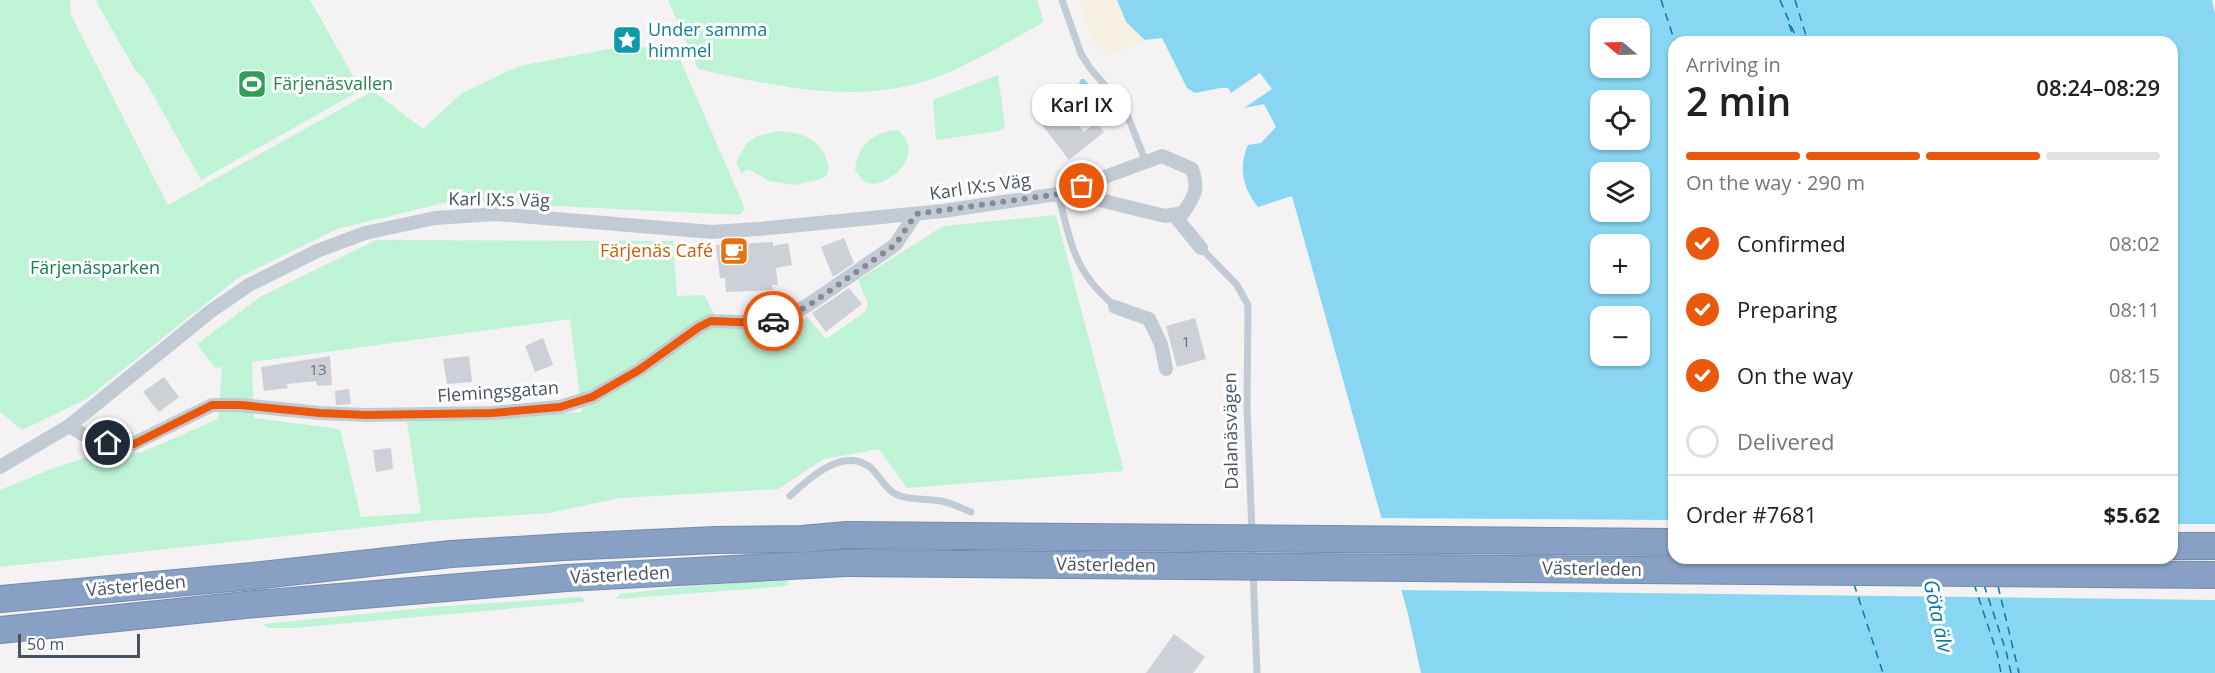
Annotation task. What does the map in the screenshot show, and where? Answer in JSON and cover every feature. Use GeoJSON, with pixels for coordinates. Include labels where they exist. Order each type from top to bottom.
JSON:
{"type":"FeatureCollection","features":[{"type":"Feature","properties":{"kind":"highway","name":"Västerleden"},"geometry":{"type":"LineString","coordinates":[[0,599],[253,576],[451,554],[847,535],[1668,542]]}},
{"type":"Feature","properties":{"kind":"highway"},"geometry":{"type":"LineString","coordinates":[[2178,546],[2215,546]]}},
{"type":"Feature","properties":{"kind":"highway","name":"Västerleden"},"geometry":{"type":"LineString","coordinates":[[0,630],[256,604],[566,578],[846,563],[2215,575]]}},
{"type":"Feature","properties":{"kind":"street","name":"Karl IX:s Väg"},"geometry":{"type":"LineString","coordinates":[[0,466],[69,426],[117,390],[211,311],[249,285],[317,251],[365,232],[435,218],[495,214],[712,232],[758,230],[916,214],[1063,193],[1162,156],[1192,169],[1197,183],[1192,200],[1183,213],[1165,216],[1063,193]]}},
{"type":"Feature","properties":{"kind":"street","name":"Flemingsgatan"},"geometry":{"type":"LineString","coordinates":[[69,426],[86,436],[108,443],[134,444],[212,405],[240,405],[366,415],[492,413],[560,407],[592,397],[639,370],[711,321],[761,323],[788,316],[808,306],[895,245],[916,214]]}},
{"type":"Feature","properties":{"kind":"street","name":"Dalanäsvägen"},"geometry":{"type":"LineString","coordinates":[[1174,215],[1201,248]]}},
{"type":"Feature","properties":{"kind":"street"},"geometry":{"type":"LineString","coordinates":[[1115,307],[1149,319],[1161,344],[1166,369]]}},
{"type":"Feature","properties":{"kind":"lane"},"geometry":{"type":"LineString","coordinates":[[1062,0],[1081,54],[1120,103],[1146,162]]}},
{"type":"Feature","properties":{"kind":"lane"},"geometry":{"type":"LineString","coordinates":[[1063,193],[1070,240],[1082,268],[1089,280],[1115,307]]}},
{"type":"Feature","properties":{"kind":"lane","name":"Dalanäsvägen"},"geometry":{"type":"LineString","coordinates":[[1201,248],[1237,285],[1248,305],[1247,407],[1257,673]]}},
{"type":"Feature","properties":{"kind":"lane"},"geometry":{"type":"LineString","coordinates":[[790,496],[811,476],[825,467],[850,461],[872,468],[896,495],[951,503],[971,512]]}},
{"type":"Feature","properties":{"kind":"green space","name":"Färjenäsparken"},"geometry":{"type":"Polygon","coordinates":[[[0,0],[70,0],[71,15],[168,205],[373,91],[423,129],[462,93],[519,66],[625,46],[676,50],[745,209],[740,215],[452,201],[337,229],[238,278],[85,400],[22,430],[0,412],[0,0]]]}},
{"type":"Feature","properties":{"kind":"green space","name":"Färjenäsvallen"},"geometry":{"type":"Polygon","coordinates":[[[310,0],[361,90],[201,180],[143,77],[135,70],[96,1],[310,0]]]}},
{"type":"Feature","properties":{"kind":"green space"},"geometry":{"type":"Polygon","coordinates":[[[668,0],[1037,0],[1044,22],[973,61],[929,80],[871,91],[842,92],[785,87],[698,69],[668,0]]]}},
{"type":"Feature","properties":{"kind":"green space"},"geometry":{"type":"Polygon","coordinates":[[[998,75],[1005,127],[999,131],[936,140],[933,100],[998,75]]]}},
{"type":"Feature","properties":{"kind":"green space"},"geometry":{"type":"Polygon","coordinates":[[[898,130],[904,136],[908,149],[906,161],[902,167],[880,183],[873,184],[864,181],[855,170],[859,153],[863,147],[874,137],[898,130]]]}},
{"type":"Feature","properties":{"kind":"green space"},"geometry":{"type":"Polygon","coordinates":[[[780,131],[805,136],[817,144],[829,167],[826,176],[795,185],[769,181],[749,169],[741,173],[736,162],[747,143],[757,136],[780,131]]]}},
{"type":"Feature","properties":{"kind":"green space"},"geometry":{"type":"Polygon","coordinates":[[[1056,215],[1124,471],[907,488],[879,449],[824,459],[778,489],[620,498],[549,513],[425,521],[0,567],[0,490],[51,469],[113,449],[140,453],[218,419],[222,367],[215,368],[197,344],[260,297],[376,240],[673,241],[677,296],[704,295],[722,329],[808,318],[826,339],[866,311],[868,304],[858,280],[943,226],[1056,215]],[[570,319],[252,362],[254,418],[340,429],[361,517],[421,513],[407,422],[582,412],[570,319]]]}},
{"type":"Feature","properties":{"kind":"green space"},"geometry":{"type":"Polygon","coordinates":[[[787,579],[789,585],[777,587],[616,599],[620,594],[787,579]]]}},
{"type":"Feature","properties":{"kind":"green space"},"geometry":{"type":"Polygon","coordinates":[[[583,598],[584,602],[294,628],[268,628],[263,624],[434,607],[583,598]]]}},
{"type":"Feature","properties":{"kind":"sand"},"geometry":{"type":"Polygon","coordinates":[[[1079,0],[1117,0],[1126,22],[1145,40],[1109,56],[1094,42],[1079,0]]]}},
{"type":"Feature","properties":{"kind":"water","name":"Göta älv"},"geometry":{"type":"Polygon","coordinates":[[[1117,0],[2212,0],[2215,13],[2215,673],[1421,673],[1408,614],[1292,196],[1258,207],[1249,193],[1244,178],[1243,161],[1248,145],[1261,143],[1276,127],[1264,104],[1244,108],[1272,89],[1260,73],[1231,93],[1228,88],[1220,88],[1195,93],[1187,88],[1162,38],[1145,40],[1126,22],[1117,0]]]}},
{"type":"Feature","properties":{"kind":"water"},"geometry":{"type":"Polygon","coordinates":[[[1081,79],[1088,84],[1096,103],[1103,105],[1103,111],[1099,111],[1093,104],[1079,83],[1081,79]]]}},
{"type":"Feature","properties":{"kind":"pier"},"geometry":{"type":"Polygon","coordinates":[[[1378,518],[1668,520],[1668,564],[2178,564],[2178,524],[2215,524],[2215,600],[1398,590],[1378,518]]]}},
{"type":"Feature","properties":{"kind":"building"},"geometry":{"type":"Polygon","coordinates":[[[1066,108],[1084,132],[1096,122],[1104,132],[1069,160],[1043,126],[1066,108]]]}},
{"type":"Feature","properties":{"kind":"building"},"geometry":{"type":"Polygon","coordinates":[[[844,238],[854,263],[833,277],[821,247],[844,238]]]}},
{"type":"Feature","properties":{"kind":"building"},"geometry":{"type":"Polygon","coordinates":[[[773,242],[773,246],[788,243],[792,265],[776,268],[778,285],[772,285],[773,290],[726,292],[725,278],[720,278],[716,245],[773,242]]]}},
{"type":"Feature","properties":{"kind":"building"},"geometry":{"type":"Polygon","coordinates":[[[849,288],[862,304],[826,332],[812,313],[849,288]]]}},
{"type":"Feature","properties":{"kind":"building"},"geometry":{"type":"Polygon","coordinates":[[[1195,318],[1206,359],[1177,367],[1166,326],[1195,318]]]}},
{"type":"Feature","properties":{"kind":"building"},"geometry":{"type":"Polygon","coordinates":[[[543,338],[553,365],[535,372],[525,346],[543,338]]]}},
{"type":"Feature","properties":{"kind":"building"},"geometry":{"type":"Polygon","coordinates":[[[330,356],[332,385],[317,386],[316,381],[287,384],[288,388],[264,391],[261,367],[330,356]]]}},
{"type":"Feature","properties":{"kind":"building"},"geometry":{"type":"Polygon","coordinates":[[[469,356],[472,382],[447,384],[443,359],[469,356]]]}},
{"type":"Feature","properties":{"kind":"building"},"geometry":{"type":"Polygon","coordinates":[[[164,377],[179,397],[159,412],[143,392],[164,377]]]}},
{"type":"Feature","properties":{"kind":"building"},"geometry":{"type":"Polygon","coordinates":[[[349,389],[351,404],[336,405],[335,391],[349,389]]]}},
{"type":"Feature","properties":{"kind":"building"},"geometry":{"type":"Polygon","coordinates":[[[391,448],[393,469],[376,472],[373,450],[391,448]]]}},
{"type":"Feature","properties":{"kind":"building"},"geometry":{"type":"Polygon","coordinates":[[[1174,634],[1205,657],[1193,673],[1146,673],[1174,634]]]}},
{"type":"Feature","properties":{"kind":"ferry route"},"geometry":{"type":"LineString","coordinates":[[1661,0],[1673,36]]}},
{"type":"Feature","properties":{"kind":"ferry route"},"geometry":{"type":"LineString","coordinates":[[1780,0],[1795,36]]}},
{"type":"Feature","properties":{"kind":"ferry route"},"geometry":{"type":"LineString","coordinates":[[1795,0],[1806,36]]}},
{"type":"Feature","properties":{"kind":"ferry route"},"geometry":{"type":"LineString","coordinates":[[1789,24],[1793,36]]}},
{"type":"Feature","properties":{"kind":"ferry route"},"geometry":{"type":"LineString","coordinates":[[1854,584],[1883,673]]}},
{"type":"Feature","properties":{"kind":"ferry route"},"geometry":{"type":"LineString","coordinates":[[1974,584],[1997,653],[2001,673]]}},
{"type":"Feature","properties":{"kind":"ferry route"},"geometry":{"type":"LineString","coordinates":[[1984,585],[2011,673]]}},
{"type":"Feature","properties":{"kind":"ferry route"},"geometry":{"type":"LineString","coordinates":[[1998,586],[2019,673]]}},
{"type":"Feature","properties":{"kind":"way so far"},"geometry":{"type":"LineString","coordinates":[[773,321],[808,306],[895,245],[916,214],[1058,194],[1082,186]]}},
{"type":"Feature","properties":{"kind":"place","name":"Under samma himmel"},"geometry":{"type":"Point","coordinates":[627,40]}},
{"type":"Feature","properties":{"kind":"place","name":"Färjenäsvallen"},"geometry":{"type":"Point","coordinates":[252,84]}},
{"type":"Feature","properties":{"kind":"place","name":"Karl IX"},"geometry":{"type":"Point","coordinates":[1082,186]}},
{"type":"Feature","properties":{"kind":"place","name":"Färjenäs Café"},"geometry":{"type":"Point","coordinates":[734,251]}},
{"type":"Feature","properties":{"kind":"route"},"geometry":{"type":"LineString","coordinates":[[108,443],[134,444],[212,405],[240,405],[366,415],[492,413],[560,407],[592,397],[639,370],[711,321],[761,323],[773,321]]}}]}
